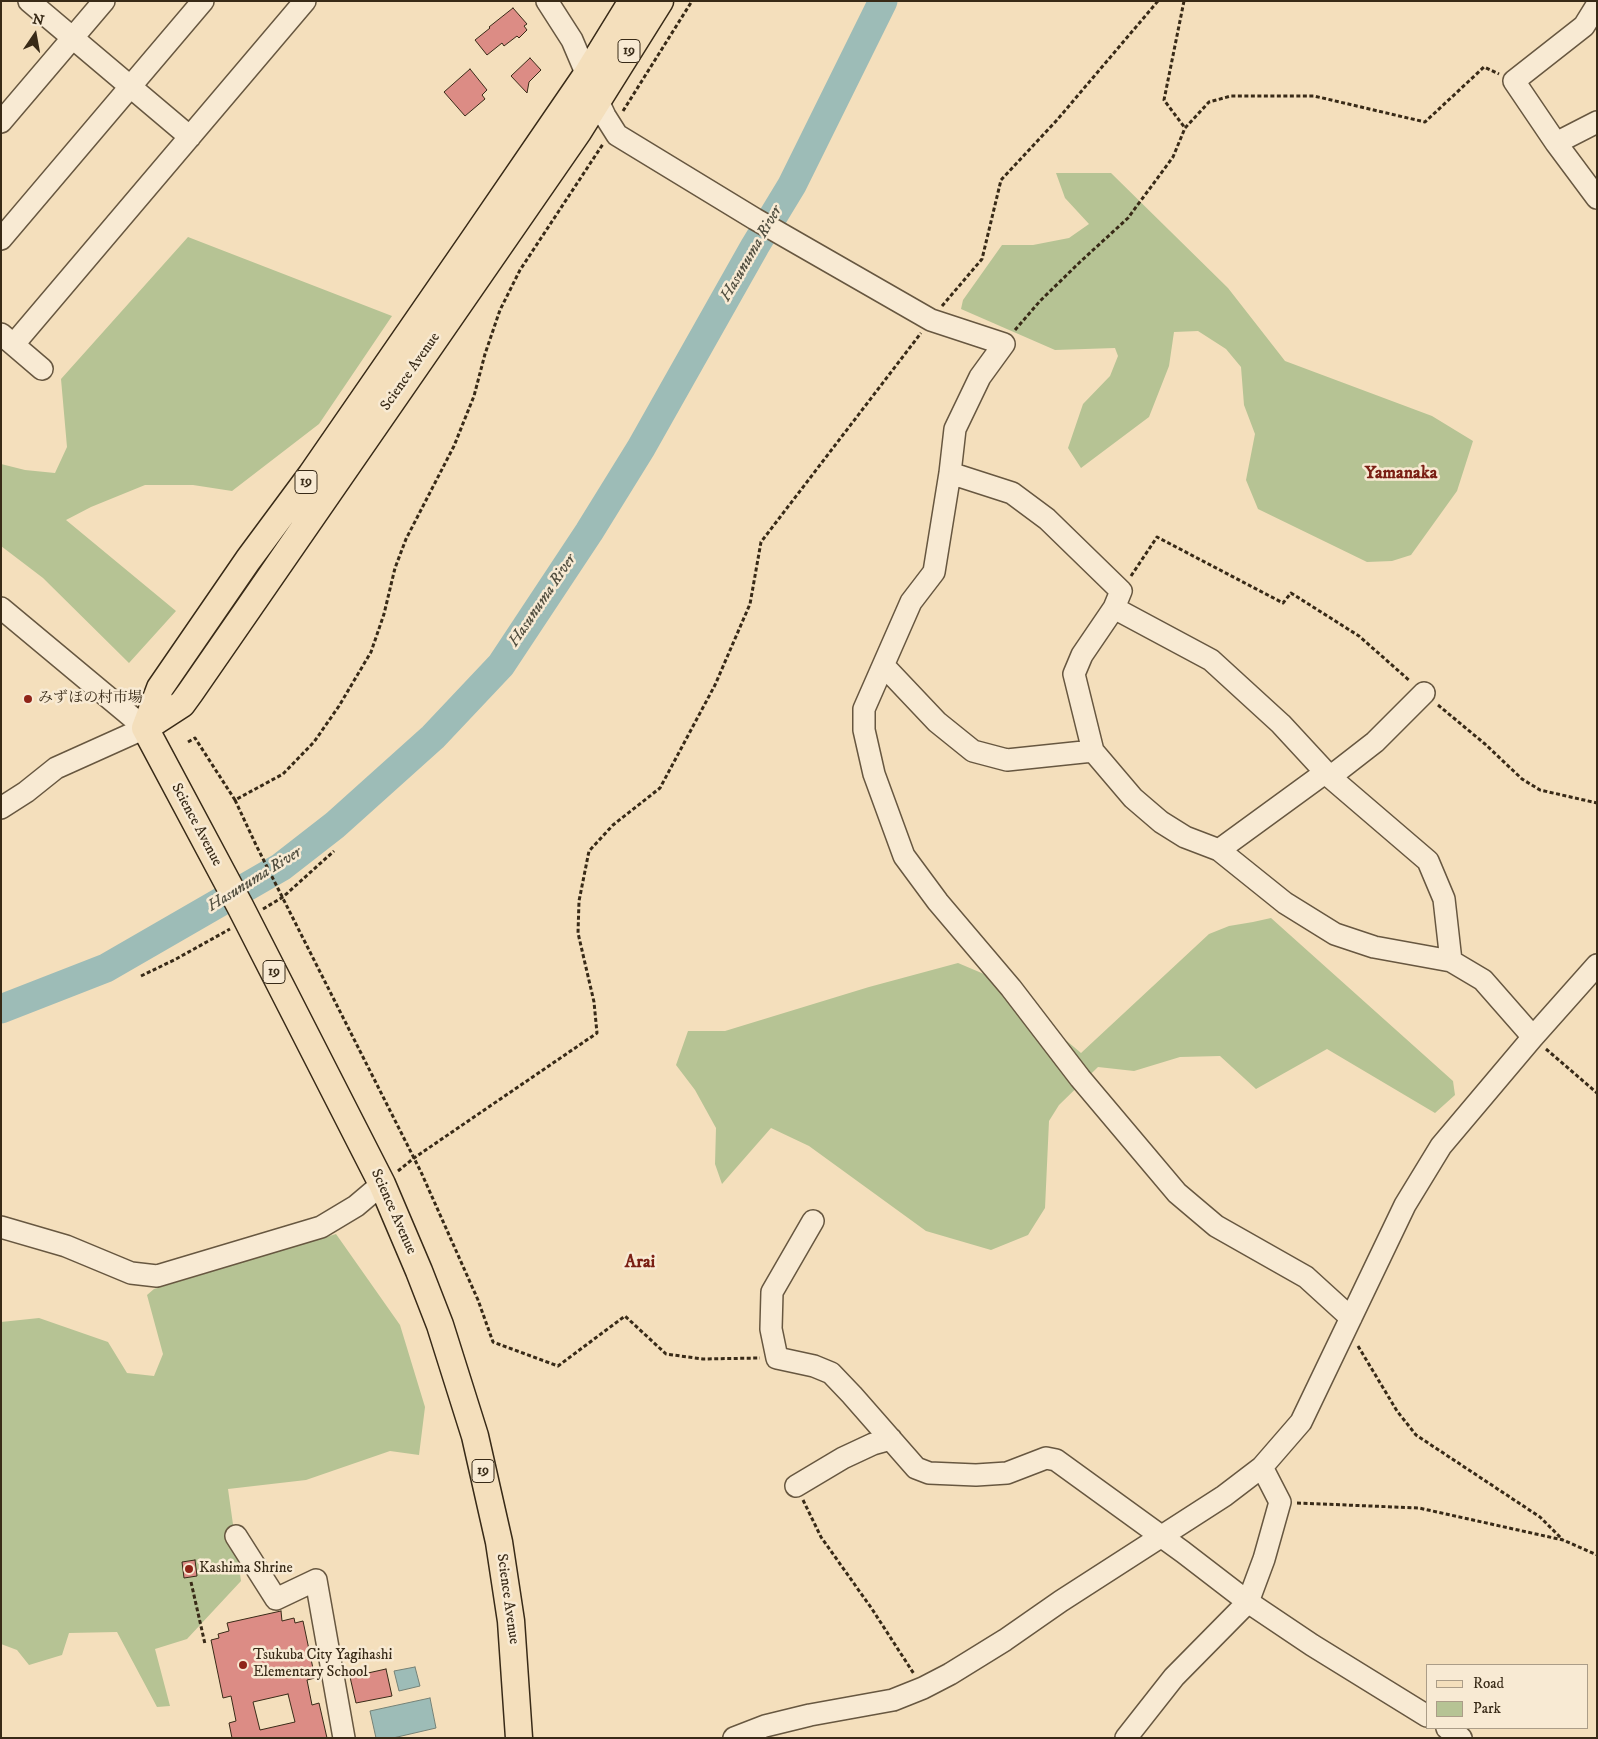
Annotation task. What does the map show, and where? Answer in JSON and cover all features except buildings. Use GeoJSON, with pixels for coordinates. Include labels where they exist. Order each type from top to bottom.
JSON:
{"type":"FeatureCollection","features":[{"type":"Feature","properties":{"kind":"main road","name":"Science Avenue"},"geometry":{"type":"LineString","coordinates":[[519,1738],[511,1621],[499,1542],[475,1436],[440,1325],[382,1184],[243,912],[145,728],[160,688],[248,560],[311,475],[587,74],[632,1]]}},
{"type":"Feature","properties":{"kind":"main road","name":"Science Avenue"},"geometry":{"type":"LineString","coordinates":[[145,728],[182,704],[598,101],[660,1]]}},
{"type":"Feature","properties":{"kind":"street"},"geometry":{"type":"LineString","coordinates":[[29,1],[190,137]]}},
{"type":"Feature","properties":{"kind":"street"},"geometry":{"type":"LineString","coordinates":[[1,122],[104,1]]}},
{"type":"Feature","properties":{"kind":"street"},"geometry":{"type":"LineString","coordinates":[[1,239],[203,1]]}},
{"type":"Feature","properties":{"kind":"street"},"geometry":{"type":"LineString","coordinates":[[42,369],[7,339],[190,137],[305,1]]}},
{"type":"Feature","properties":{"kind":"street"},"geometry":{"type":"LineString","coordinates":[[547,1],[572,40],[598,101],[617,135],[931,320],[1004,344],[980,376],[955,429],[934,572],[912,602],[864,709],[864,730],[874,774],[904,856],[938,902],[1011,988],[1080,1078],[1177,1193],[1216,1226],[1306,1277],[1349,1322]]}},
{"type":"Feature","properties":{"kind":"street"},"geometry":{"type":"LineString","coordinates":[[1597,5],[1590,28],[1514,81],[1556,143],[1597,198]]}},
{"type":"Feature","properties":{"kind":"street"},"geometry":{"type":"LineString","coordinates":[[1556,143],[1597,122]]}},
{"type":"Feature","properties":{"kind":"street"},"geometry":{"type":"LineString","coordinates":[[950,473],[1012,493],[1047,519],[1117,599],[1211,660],[1281,724],[1328,774],[1428,861],[1444,899],[1451,961]]}},
{"type":"Feature","properties":{"kind":"street"},"geometry":{"type":"LineString","coordinates":[[1117,599],[1082,655],[1074,674],[1093,751],[1133,798],[1161,822],[1185,837],[1219,850],[1284,903],[1335,934],[1374,947],[1451,961],[1483,980],[1533,1037]]}},
{"type":"Feature","properties":{"kind":"street"},"geometry":{"type":"LineString","coordinates":[[1,608],[145,728],[56,768],[26,792],[1,808]]}},
{"type":"Feature","properties":{"kind":"street"},"geometry":{"type":"LineString","coordinates":[[884,666],[937,722],[973,752],[1007,760],[1093,751]]}},
{"type":"Feature","properties":{"kind":"street"},"geometry":{"type":"LineString","coordinates":[[1219,850],[1375,742],[1424,693]]}},
{"type":"Feature","properties":{"kind":"street"},"geometry":{"type":"LineString","coordinates":[[734,1738],[774,1724],[810,1715],[893,1700],[923,1688],[950,1674],[1005,1640],[1061,1601],[1224,1496],[1262,1467],[1301,1422],[1405,1205],[1441,1146],[1597,965]]}},
{"type":"Feature","properties":{"kind":"street"},"geometry":{"type":"LineString","coordinates":[[1,1226],[66,1246],[131,1273],[157,1276],[321,1227],[356,1206],[382,1184]]}},
{"type":"Feature","properties":{"kind":"street"},"geometry":{"type":"LineString","coordinates":[[813,1221],[772,1292],[771,1329],[778,1358],[814,1366],[831,1373],[904,1456],[916,1468],[929,1473],[976,1475],[1007,1473],[1046,1458],[1056,1460],[1162,1536],[1248,1602],[1312,1645],[1426,1715]]}},
{"type":"Feature","properties":{"kind":"street"},"geometry":{"type":"LineString","coordinates":[[796,1486],[842,1458],[873,1444],[891,1439]]}},
{"type":"Feature","properties":{"kind":"street"},"geometry":{"type":"LineString","coordinates":[[1126,1738],[1174,1677],[1248,1602],[1264,1559],[1280,1502],[1262,1467]]}},
{"type":"Feature","properties":{"kind":"street"},"geometry":{"type":"LineString","coordinates":[[236,1536],[276,1599],[316,1580],[344,1738]]}},
{"type":"Feature","properties":{"kind":"street"},"geometry":{"type":"LineString","coordinates":[[1448,1729],[1461,1738]]}},
{"type":"Feature","properties":{"kind":"path"},"geometry":{"type":"LineString","coordinates":[[235,800],[283,774],[314,742],[339,706],[371,652],[384,614],[394,568],[406,539],[454,446],[474,396],[485,354],[500,310],[520,270],[612,129],[692,1]]}},
{"type":"Feature","properties":{"kind":"path"},"geometry":{"type":"LineString","coordinates":[[414,1158],[596,1034],[594,1002],[578,933],[579,901],[589,851],[613,825],[660,788],[715,686],[750,604],[761,542],[931,320],[982,259],[1001,180],[1057,120],[1158,1]]}},
{"type":"Feature","properties":{"kind":"path"},"geometry":{"type":"LineString","coordinates":[[1184,1],[1164,100],[1185,128]]}},
{"type":"Feature","properties":{"kind":"path"},"geometry":{"type":"LineString","coordinates":[[1004,344],[1040,301],[1128,218],[1173,157],[1185,128],[1210,102],[1231,96],[1314,96],[1425,122],[1484,67],[1514,81]]}},
{"type":"Feature","properties":{"kind":"path"},"geometry":{"type":"LineString","coordinates":[[1117,599],[1157,537],[1283,603],[1291,593],[1359,636],[1485,744],[1522,779],[1540,790],[1597,803]]}},
{"type":"Feature","properties":{"kind":"path"},"geometry":{"type":"LineString","coordinates":[[188,742],[195,738],[235,800],[421,1172],[478,1300],[493,1342],[558,1366],[625,1316],[666,1354],[703,1359],[778,1358]]}},
{"type":"Feature","properties":{"kind":"path"},"geometry":{"type":"LineString","coordinates":[[283,897],[334,851]]}},
{"type":"Feature","properties":{"kind":"path"},"geometry":{"type":"LineString","coordinates":[[142,976],[176,959],[243,912]]}},
{"type":"Feature","properties":{"kind":"path"},"geometry":{"type":"LineString","coordinates":[[1533,1037],[1597,1093]]}},
{"type":"Feature","properties":{"kind":"path"},"geometry":{"type":"LineString","coordinates":[[1349,1322],[1379,1384],[1397,1412],[1416,1435],[1540,1517],[1563,1540]]}},
{"type":"Feature","properties":{"kind":"path"},"geometry":{"type":"LineString","coordinates":[[796,1486],[821,1537],[872,1609],[923,1688]]}},
{"type":"Feature","properties":{"kind":"path"},"geometry":{"type":"LineString","coordinates":[[1280,1502],[1418,1508],[1563,1540],[1597,1555]]}},
{"type":"Feature","properties":{"kind":"path"},"geometry":{"type":"LineString","coordinates":[[191,1582],[204,1644]]}},
{"type":"Feature","properties":{"kind":"green space"},"geometry":{"type":"Polygon","coordinates":[[[1056,173],[1111,173],[1228,288],[1285,361],[1432,416],[1473,441],[1457,491],[1411,555],[1392,561],[1367,562],[1258,509],[1246,480],[1255,434],[1244,405],[1241,367],[1226,349],[1198,331],[1174,332],[1169,366],[1149,417],[1081,468],[1068,448],[1083,404],[1110,376],[1118,356],[1115,348],[1055,350],[961,309],[963,300],[1002,245],[1033,245],[1069,238],[1089,224],[1065,198],[1056,173]]]}},
{"type":"Feature","properties":{"kind":"green space"},"geometry":{"type":"Polygon","coordinates":[[[188,237],[392,316],[319,424],[232,491],[193,485],[145,485],[91,507],[66,520],[176,611],[129,663],[43,578],[1,546],[1,464],[25,470],[55,473],[67,447],[61,379],[188,237]]]}},
{"type":"Feature","properties":{"kind":"green space"},"geometry":{"type":"Polygon","coordinates":[[[1271,918],[1453,1081],[1455,1095],[1435,1113],[1327,1049],[1256,1089],[1220,1056],[1180,1057],[1134,1071],[1098,1067],[1059,1105],[1049,1121],[1045,1208],[1028,1235],[991,1250],[926,1231],[809,1146],[771,1128],[722,1184],[715,1164],[716,1128],[695,1090],[676,1065],[688,1031],[725,1031],[869,987],[958,963],[991,977],[1081,1053],[1209,934],[1229,926],[1271,918]]]}},
{"type":"Feature","properties":{"kind":"green space"},"geometry":{"type":"Polygon","coordinates":[[[336,1234],[400,1325],[425,1407],[419,1455],[390,1451],[306,1480],[228,1489],[241,1581],[187,1639],[155,1649],[170,1706],[157,1707],[117,1632],[69,1633],[62,1655],[29,1665],[17,1650],[1,1644],[1,1322],[39,1318],[108,1342],[127,1373],[154,1376],[163,1354],[147,1295],[154,1289],[336,1234]]]}},
{"type":"Feature","properties":{"kind":"water"},"geometry":{"type":"Polygon","coordinates":[[[415,1667],[420,1686],[399,1691],[394,1671],[415,1667]]]}},
{"type":"Feature","properties":{"kind":"water"},"geometry":{"type":"Polygon","coordinates":[[[430,1698],[436,1728],[393,1738],[376,1738],[370,1711],[430,1698]]]}},
{"type":"Feature","properties":{"kind":"waterway","name":"Hasunuma River"},"geometry":{"type":"LineString","coordinates":[[1,1009],[106,968],[281,867],[335,825],[433,737],[501,665],[589,532],[641,448],[755,246],[792,185],[883,1]]}},
{"type":"Feature","properties":{"kind":"place","name":"みずほの村市場"},"geometry":{"type":"Point","coordinates":[28,699]}},
{"type":"Feature","properties":{"kind":"place","name":"Kashima Shrine"},"geometry":{"type":"Point","coordinates":[189,1569]}},
{"type":"Feature","properties":{"kind":"place","name":"Tsukuba City Yagihashi Elementary School"},"geometry":{"type":"Point","coordinates":[243,1665]}},
{"type":"Feature","properties":{"kind":"district","name":"Yamanaka"},"geometry":{"type":"Point","coordinates":[1401,474]}},
{"type":"Feature","properties":{"kind":"district","name":"Arai"},"geometry":{"type":"Point","coordinates":[640,1263]}}]}
